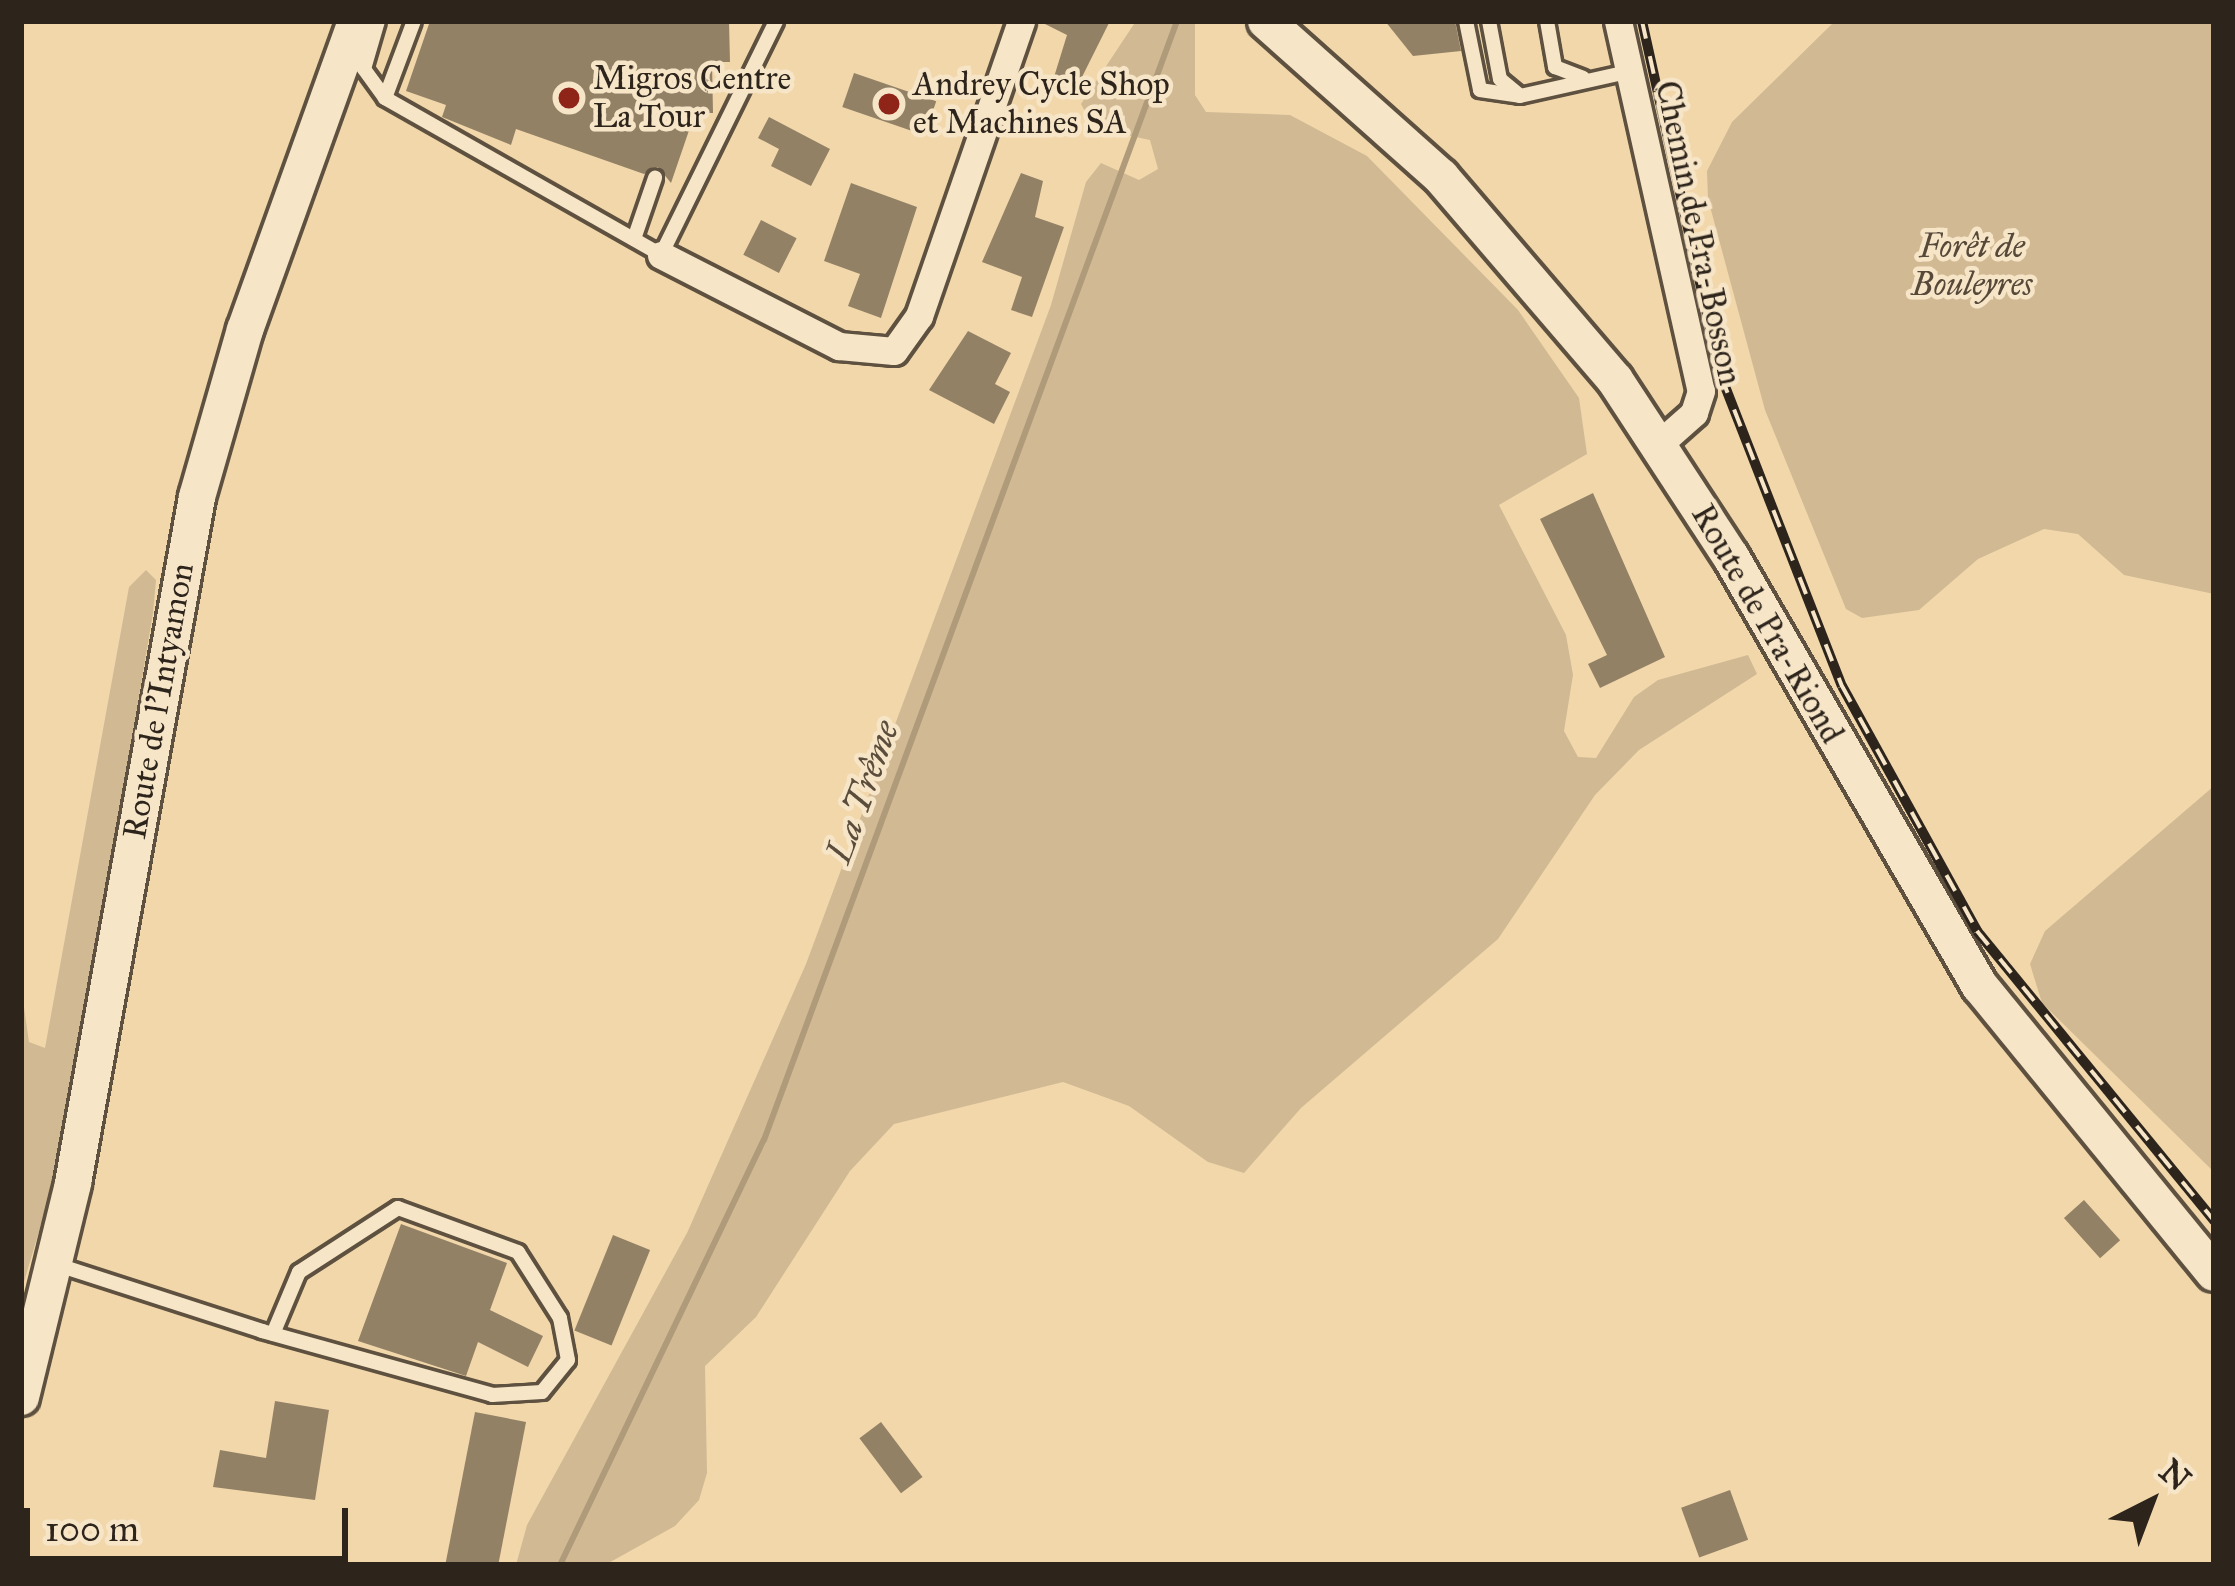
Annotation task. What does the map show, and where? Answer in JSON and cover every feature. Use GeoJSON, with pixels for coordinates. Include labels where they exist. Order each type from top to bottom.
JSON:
{"type":"FeatureCollection","features":[{"type":"Feature","properties":{"kind":"main road","name":"Route de l'Intyamon"},"geometry":{"type":"LineString","coordinates":[[21,1397],[56,1264],[197,497],[245,330],[356,21]]}},
{"type":"Feature","properties":{"kind":"main road","name":"Route de Pra-Riond"},"geometry":{"type":"LineString","coordinates":[[1266,21],[1486,225],[1659,444],[1980,986],[2214,1273]]}},
{"type":"Feature","properties":{"kind":"street"},"geometry":{"type":"LineString","coordinates":[[662,255],[839,346],[894,350],[919,316],[1021,21]]}},
{"type":"Feature","properties":{"kind":"street","name":"Chemin de Pra-Bosson"},"geometry":{"type":"LineString","coordinates":[[1618,21],[1701,391],[1694,413],[1659,444]]}},
{"type":"Feature","properties":{"kind":"lane"},"geometry":{"type":"LineString","coordinates":[[378,21],[364,69],[385,98],[662,255],[776,21]]}},
{"type":"Feature","properties":{"kind":"lane"},"geometry":{"type":"LineString","coordinates":[[385,98],[413,21]]}},
{"type":"Feature","properties":{"kind":"lane"},"geometry":{"type":"LineString","coordinates":[[1466,21],[1480,90],[1520,96],[1628,72]]}},
{"type":"Feature","properties":{"kind":"lane"},"geometry":{"type":"LineString","coordinates":[[1489,21],[1500,79],[1520,96]]}},
{"type":"Feature","properties":{"kind":"lane"},"geometry":{"type":"LineString","coordinates":[[1546,21],[1555,68],[1594,79]]}},
{"type":"Feature","properties":{"kind":"lane"},"geometry":{"type":"LineString","coordinates":[[634,239],[655,178]]}},
{"type":"Feature","properties":{"kind":"lane"},"geometry":{"type":"LineString","coordinates":[[56,1264],[273,1334],[492,1395],[542,1392],[568,1360],[554,1303],[518,1252],[398,1208],[299,1272],[273,1334]]}},
{"type":"Feature","properties":{"kind":"green space"},"geometry":{"type":"Polygon","coordinates":[[[1136,21],[1195,21],[1195,95],[1206,112],[1290,115],[1367,156],[1518,310],[1579,398],[1587,454],[1499,505],[1566,635],[1573,675],[1564,731],[1578,757],[1596,758],[1634,697],[1658,680],[1748,655],[1757,674],[1639,750],[1595,795],[1498,939],[1301,1108],[1244,1173],[1208,1162],[1129,1106],[1063,1082],[894,1124],[850,1171],[756,1317],[705,1366],[707,1473],[699,1500],[675,1526],[605,1565],[516,1565],[527,1525],[687,1233],[806,964],[1051,305],[1086,182],[1101,163],[1139,180],[1158,169],[1150,140],[1094,128],[1081,104],[1136,21]]]}},
{"type":"Feature","properties":{"kind":"green space","name":"Forêt de Bouleyres"},"geometry":{"type":"Polygon","coordinates":[[[1835,21],[2214,21],[2214,594],[2124,575],[2078,534],[2044,529],[1978,559],[1919,610],[1862,618],[1846,609],[1765,410],[1708,199],[1707,171],[1732,122],[1835,21]]]}},
{"type":"Feature","properties":{"kind":"green space"},"geometry":{"type":"Polygon","coordinates":[[[146,570],[156,580],[153,613],[64,1147],[21,1292],[21,986],[29,1042],[45,1048],[129,587],[146,570]]]}},
{"type":"Feature","properties":{"kind":"green space"},"geometry":{"type":"Polygon","coordinates":[[[2214,786],[2214,1172],[2042,1003],[2030,964],[2045,931],[2214,786]]]}},
{"type":"Feature","properties":{"kind":"building","name":"Migros Centre La Tour"},"geometry":{"type":"Polygon","coordinates":[[[430,21],[729,21],[730,62],[712,62],[713,113],[695,113],[671,183],[658,167],[644,174],[516,129],[511,145],[442,117],[446,105],[406,91],[430,21]]]}},
{"type":"Feature","properties":{"kind":"building"},"geometry":{"type":"Polygon","coordinates":[[[1039,21],[1110,21],[1078,85],[1054,77],[1067,35],[1039,21]]]}},
{"type":"Feature","properties":{"kind":"building"},"geometry":{"type":"Polygon","coordinates":[[[1385,21],[1455,21],[1461,51],[1413,56],[1385,21]]]}},
{"type":"Feature","properties":{"kind":"building","name":"Andrey Cycle Shop et Machines SA"},"geometry":{"type":"Polygon","coordinates":[[[854,73],[936,101],[925,135],[842,107],[854,73]]]}},
{"type":"Feature","properties":{"kind":"building"},"geometry":{"type":"Polygon","coordinates":[[[769,117],[830,149],[811,186],[771,166],[779,149],[758,138],[769,117]]]}},
{"type":"Feature","properties":{"kind":"building"},"geometry":{"type":"Polygon","coordinates":[[[1021,173],[1043,181],[1035,217],[1064,227],[1032,317],[1011,310],[1022,277],[982,262],[1021,173]]]}},
{"type":"Feature","properties":{"kind":"building"},"geometry":{"type":"Polygon","coordinates":[[[851,183],[917,207],[881,318],[848,306],[860,274],[824,261],[851,183]]]}},
{"type":"Feature","properties":{"kind":"building"},"geometry":{"type":"Polygon","coordinates":[[[761,220],[797,238],[779,273],[743,255],[761,220]]]}},
{"type":"Feature","properties":{"kind":"building"},"geometry":{"type":"Polygon","coordinates":[[[968,331],[1011,353],[995,384],[1010,392],[994,424],[929,390],[968,331]]]}},
{"type":"Feature","properties":{"kind":"building"},"geometry":{"type":"Polygon","coordinates":[[[1593,493],[1665,657],[1600,688],[1588,664],[1607,655],[1540,519],[1593,493]]]}},
{"type":"Feature","properties":{"kind":"building"},"geometry":{"type":"Polygon","coordinates":[[[2084,1200],[2120,1240],[2100,1258],[2064,1218],[2084,1200]]]}},
{"type":"Feature","properties":{"kind":"building"},"geometry":{"type":"Polygon","coordinates":[[[401,1224],[507,1263],[490,1310],[543,1336],[528,1367],[478,1342],[466,1376],[358,1341],[401,1224]]]}},
{"type":"Feature","properties":{"kind":"building"},"geometry":{"type":"Polygon","coordinates":[[[613,1235],[650,1250],[612,1345],[574,1330],[613,1235]]]}},
{"type":"Feature","properties":{"kind":"building"},"geometry":{"type":"Polygon","coordinates":[[[275,1401],[329,1410],[315,1500],[213,1487],[220,1450],[266,1458],[275,1401]]]}},
{"type":"Feature","properties":{"kind":"building"},"geometry":{"type":"Polygon","coordinates":[[[475,1412],[526,1422],[498,1565],[445,1565],[475,1412]]]}},
{"type":"Feature","properties":{"kind":"building"},"geometry":{"type":"Polygon","coordinates":[[[881,1422],[923,1477],[901,1493],[859,1438],[881,1422]]]}},
{"type":"Feature","properties":{"kind":"building"},"geometry":{"type":"Polygon","coordinates":[[[1730,1490],[1748,1540],[1699,1558],[1681,1508],[1730,1490]]]}},
{"type":"Feature","properties":{"kind":"waterway","name":"La Trême"},"geometry":{"type":"LineString","coordinates":[[560,1565],[764,1140],[1177,21]]}},
{"type":"Feature","properties":{"kind":"railway"},"geometry":{"type":"LineString","coordinates":[[1642,21],[1721,376],[1842,686],[1977,931],[2214,1221]]}},
{"type":"Feature","properties":{"kind":"place","name":"Migros Centre La Tour"},"geometry":{"type":"Point","coordinates":[569,98]}},
{"type":"Feature","properties":{"kind":"place","name":"Andrey Cycle Shop et Machines SA"},"geometry":{"type":"Point","coordinates":[889,104]}}]}
